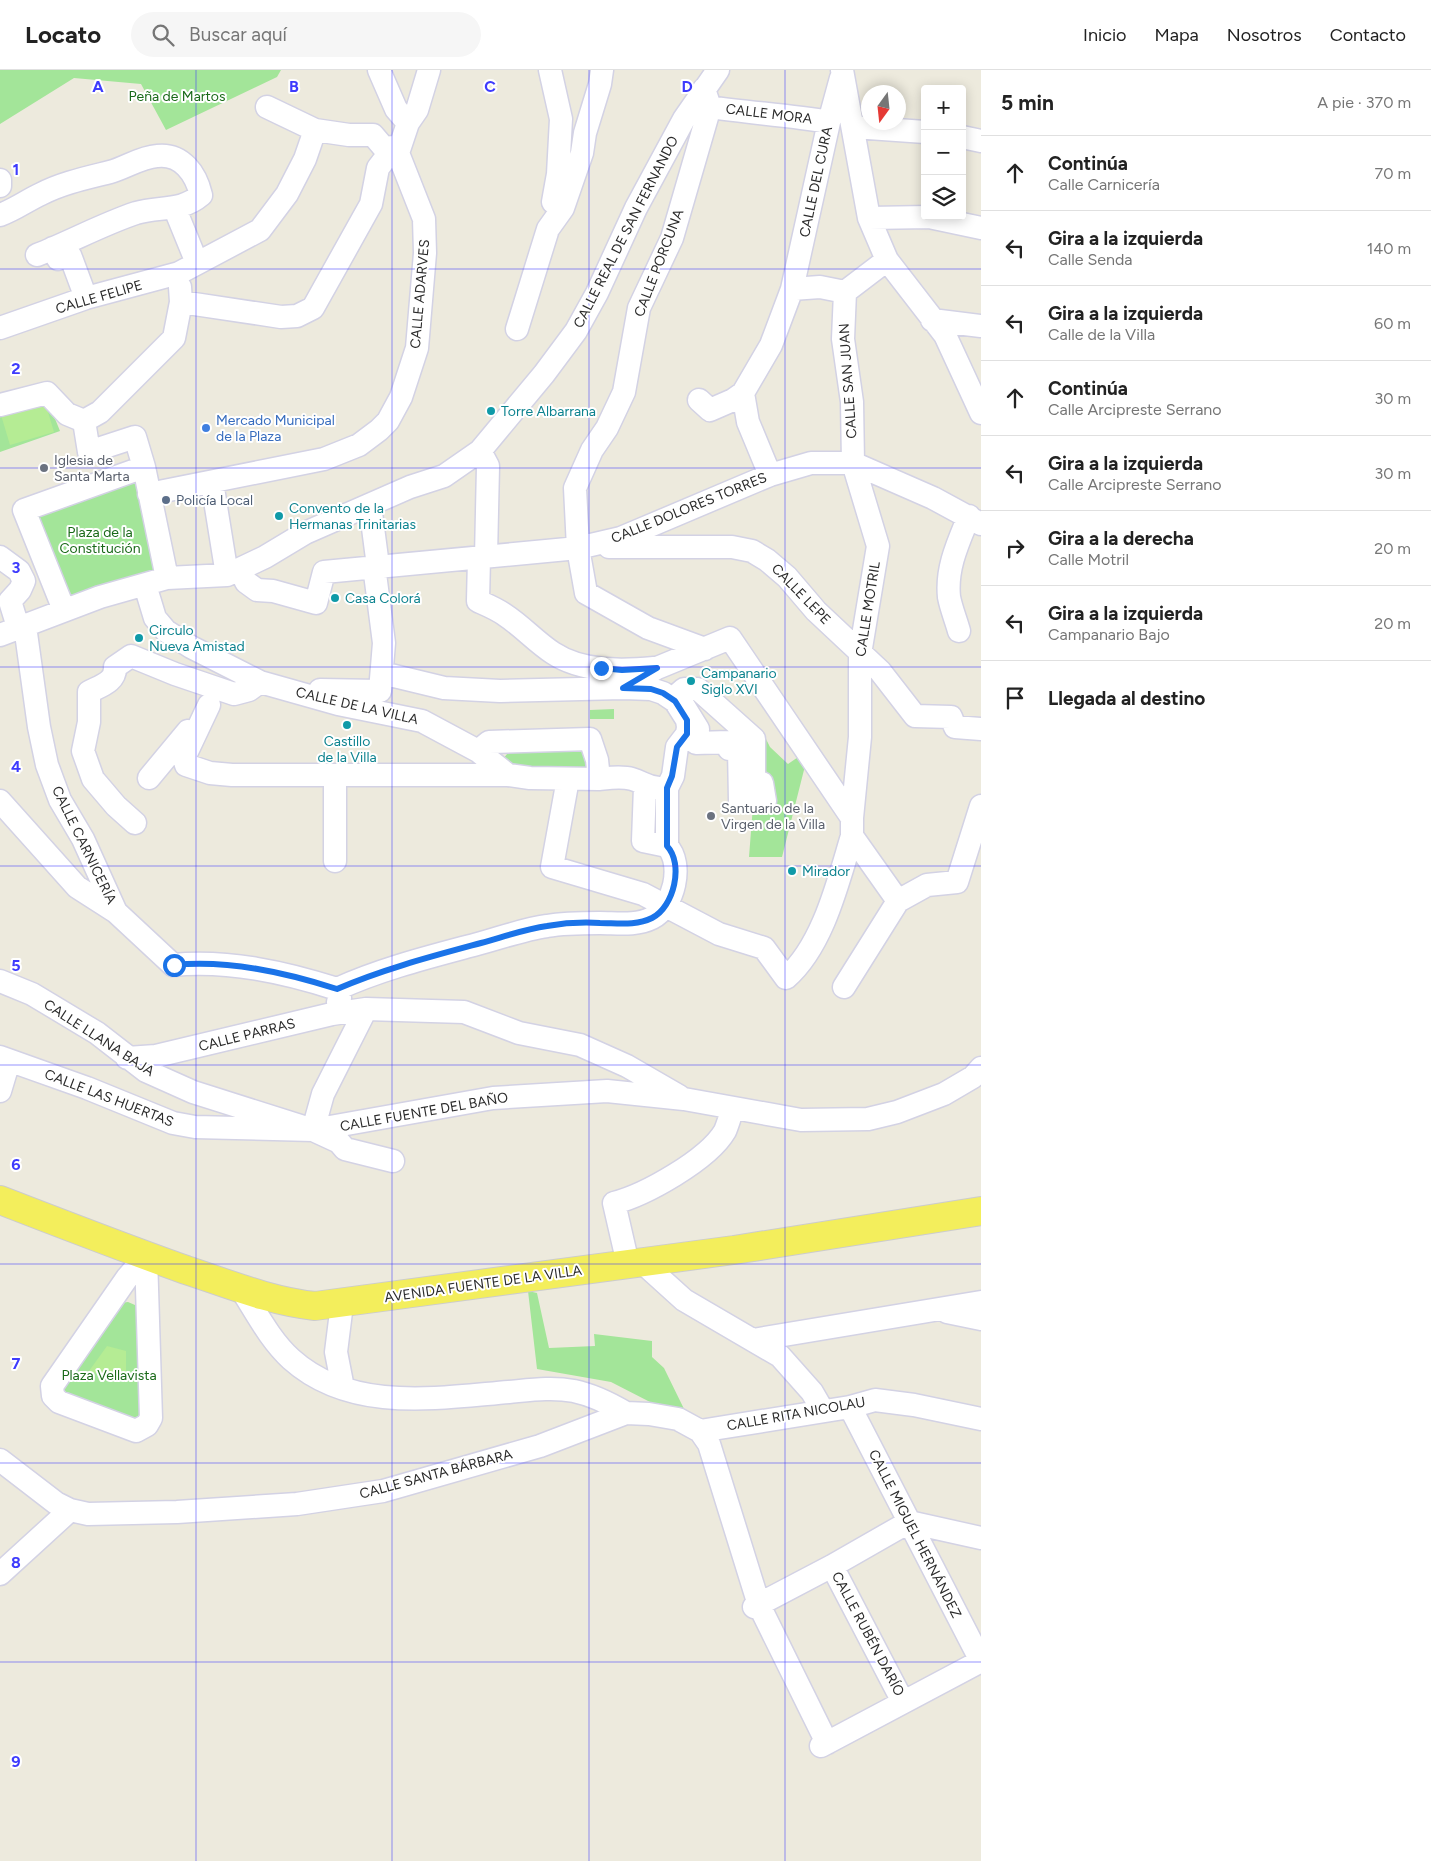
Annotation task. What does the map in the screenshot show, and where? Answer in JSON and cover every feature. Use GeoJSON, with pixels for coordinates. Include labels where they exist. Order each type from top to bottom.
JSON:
{"type":"FeatureCollection","features":[{"type":"Feature","properties":{"kind":"main road","name":"AVENIDA FUENTE DE LA VILLA"},"geometry":{"type":"LineString","coordinates":[[0,1200],[146,1256],[240,1289],[285,1302],[315,1306],[342,1304],[635,1263],[981,1212]]}},
{"type":"Feature","properties":{"kind":"street"},"geometry":{"type":"LineString","coordinates":[[379,70],[396,110],[408,123]]}},
{"type":"Feature","properties":{"kind":"street"},"geometry":{"type":"LineString","coordinates":[[181,302],[282,316],[297,316],[313,308],[371,204],[378,168],[396,150],[408,123],[417,110],[429,70]]}},
{"type":"Feature","properties":{"kind":"street"},"geometry":{"type":"LineString","coordinates":[[517,329],[548,229],[558,174],[562,119],[550,70]]}},
{"type":"Feature","properties":{"kind":"street"},"geometry":{"type":"LineString","coordinates":[[548,229],[563,208],[582,153],[585,133],[600,84],[602,70]]}},
{"type":"Feature","properties":{"kind":"street","name":"CALLE REAL DE SAN FERNANDO"},"geometry":{"type":"LineString","coordinates":[[167,578],[234,572],[305,533],[410,487],[444,476],[480,451],[544,374],[576,331],[597,294],[636,208],[684,119],[707,98],[718,70]]}},
{"type":"Feature","properties":{"kind":"street"},"geometry":{"type":"LineString","coordinates":[[842,72],[854,127],[869,218],[887,260],[945,335],[981,414]]}},
{"type":"Feature","properties":{"kind":"street","name":"CALLE DEL CURA"},"geometry":{"type":"LineString","coordinates":[[743,393],[771,345],[792,289],[842,72]]}},
{"type":"Feature","properties":{"kind":"street","name":"CALLE MORA"},"geometry":{"type":"LineString","coordinates":[[707,98],[755,114],[792,116],[829,122]]}},
{"type":"Feature","properties":{"kind":"street","name":"CALLE PORCUNA"},"geometry":{"type":"LineString","coordinates":[[705,649],[648,628],[586,593],[578,548],[575,488],[592,450],[607,428],[624,392],[639,308],[672,238],[707,98]]}},
{"type":"Feature","properties":{"kind":"street"},"geometry":{"type":"LineString","coordinates":[[266,107],[315,130],[349,135],[373,135],[384,148],[396,150]]}},
{"type":"Feature","properties":{"kind":"street"},"geometry":{"type":"LineString","coordinates":[[854,127],[921,132]]}},
{"type":"Feature","properties":{"kind":"street","name":"CALLE FELIPE"},"geometry":{"type":"LineString","coordinates":[[0,328],[86,298],[188,268],[260,230],[287,194],[305,159],[315,130]]}},
{"type":"Feature","properties":{"kind":"street"},"geometry":{"type":"LineString","coordinates":[[966,138],[981,141]]}},
{"type":"Feature","properties":{"kind":"street","name":"CALLE ADARVES"},"geometry":{"type":"LineString","coordinates":[[149,494],[324,459],[347,451],[380,430],[401,397],[417,348],[425,253],[424,219],[396,150]]}},
{"type":"Feature","properties":{"kind":"street"},"geometry":{"type":"LineString","coordinates":[[0,215],[20,208],[40,194],[88,176],[110,172],[157,156],[170,157],[191,169],[201,195],[191,203],[176,209],[137,213],[45,252],[58,259],[70,255],[86,298]]}},
{"type":"Feature","properties":{"kind":"street"},"geometry":{"type":"LineString","coordinates":[[0,180],[0,186]]}},
{"type":"Feature","properties":{"kind":"street"},"geometry":{"type":"LineString","coordinates":[[84,421],[100,412],[174,338],[188,268],[176,209]]}},
{"type":"Feature","properties":{"kind":"street"},"geometry":{"type":"LineString","coordinates":[[869,218],[929,218],[981,228]]}},
{"type":"Feature","properties":{"kind":"street"},"geometry":{"type":"LineString","coordinates":[[792,289],[820,286],[845,292],[887,260]]}},
{"type":"Feature","properties":{"kind":"street","name":"CALLE SAN JUAN"},"geometry":{"type":"LineString","coordinates":[[845,292],[843,340],[852,402],[853,463]]}},
{"type":"Feature","properties":{"kind":"street"},"geometry":{"type":"LineString","coordinates":[[932,320],[981,326]]}},
{"type":"Feature","properties":{"kind":"street"},"geometry":{"type":"LineString","coordinates":[[0,405],[47,393],[67,414],[84,421]]}},
{"type":"Feature","properties":{"kind":"street"},"geometry":{"type":"LineString","coordinates":[[699,400],[710,410],[733,400],[743,393],[748,422],[770,475]]}},
{"type":"Feature","properties":{"kind":"street"},"geometry":{"type":"LineString","coordinates":[[9,631],[64,610],[167,578],[144,467],[135,437],[89,452],[84,421]]}},
{"type":"Feature","properties":{"kind":"street"},"geometry":{"type":"LineString","coordinates":[[480,451],[488,466],[478,601],[505,614],[553,653],[579,665],[622,670],[657,668]]}},
{"type":"Feature","properties":{"kind":"street","name":"CALLE DOLORES TORRES"},"geometry":{"type":"LineString","coordinates":[[234,572],[257,590],[273,591],[316,603],[324,572],[578,548],[621,538],[770,475],[811,463],[853,463],[975,520]]}},
{"type":"Feature","properties":{"kind":"street","name":"CALLE MOTRIL"},"geometry":{"type":"LineString","coordinates":[[667,906],[719,934],[764,948],[786,978],[807,954],[834,897],[852,827],[860,737],[860,654],[878,546],[853,463]]}},
{"type":"Feature","properties":{"kind":"street"},"geometry":{"type":"LineString","coordinates":[[64,610],[24,510],[144,467]]}},
{"type":"Feature","properties":{"kind":"street"},"geometry":{"type":"LineString","coordinates":[[212,482],[234,572]]}},
{"type":"Feature","properties":{"kind":"street"},"geometry":{"type":"LineString","coordinates":[[294,692],[326,689],[380,691],[383,629],[370,505]]}},
{"type":"Feature","properties":{"kind":"street"},"geometry":{"type":"LineString","coordinates":[[959,631],[950,598],[952,557],[975,520]]}},
{"type":"Feature","properties":{"kind":"street","name":"CALLE LEPE"},"geometry":{"type":"LineString","coordinates":[[578,548],[732,547],[752,551],[767,560],[787,577],[816,612],[880,672],[915,716],[951,717],[955,727],[981,729]]}},
{"type":"Feature","properties":{"kind":"street"},"geometry":{"type":"LineString","coordinates":[[0,557],[19,571],[44,561]]}},
{"type":"Feature","properties":{"kind":"street","name":"CALLE CARNICERÍA"},"geometry":{"type":"LineString","coordinates":[[19,571],[24,581],[10,601],[9,631],[39,727],[47,764],[60,800],[83,839],[116,912],[174,965],[202,962],[237,965],[314,981],[337,989]]}},
{"type":"Feature","properties":{"kind":"street","name":"CALLE DE LA VILLA"},"geometry":{"type":"LineString","coordinates":[[145,585],[155,618],[166,631],[191,647],[260,682],[338,704],[422,721],[478,751],[508,775]]}},
{"type":"Feature","properties":{"kind":"street"},"geometry":{"type":"LineString","coordinates":[[623,688],[657,668],[730,638],[898,901]]}},
{"type":"Feature","properties":{"kind":"street"},"geometry":{"type":"LineString","coordinates":[[135,823],[116,806],[94,778],[82,751],[89,722],[89,692],[112,679],[116,674],[115,667],[131,656],[175,674],[234,694],[249,690],[260,682]]}},
{"type":"Feature","properties":{"kind":"street"},"geometry":{"type":"LineString","coordinates":[[382,673],[444,688],[500,691],[623,688],[651,689],[663,693],[675,701],[687,720],[687,734],[677,747],[672,776],[656,788]]}},
{"type":"Feature","properties":{"kind":"street"},"geometry":{"type":"LineString","coordinates":[[175,674],[184,686],[209,705]]}},
{"type":"Feature","properties":{"kind":"street"},"geometry":{"type":"LineString","coordinates":[[698,688],[754,739],[754,783],[762,783],[765,801],[740,801],[739,749],[729,749],[729,742],[696,743],[698,729],[677,695],[684,689],[698,688]]}},
{"type":"Feature","properties":{"kind":"street"},"geometry":{"type":"LineString","coordinates":[[209,705],[184,758],[186,765],[210,772],[232,775],[508,775],[568,779],[633,780],[656,788]]}},
{"type":"Feature","properties":{"kind":"street"},"geometry":{"type":"LineString","coordinates":[[149,778],[209,705]]}},
{"type":"Feature","properties":{"kind":"street"},"geometry":{"type":"LineString","coordinates":[[478,751],[489,742],[590,739],[597,760],[598,779]]}},
{"type":"Feature","properties":{"kind":"street"},"geometry":{"type":"LineString","coordinates":[[335,776],[335,861]]}},
{"type":"Feature","properties":{"kind":"street"},"geometry":{"type":"LineString","coordinates":[[568,779],[552,867],[643,894],[667,906]]}},
{"type":"Feature","properties":{"kind":"street"},"geometry":{"type":"LineString","coordinates":[[332,1014],[340,998],[337,989],[361,978],[426,958],[546,926],[641,923],[661,913],[667,906],[675,873],[673,853],[667,846],[656,788]]}},
{"type":"Feature","properties":{"kind":"street"},"geometry":{"type":"LineString","coordinates":[[0,801],[77,887],[116,912]]}},
{"type":"Feature","properties":{"kind":"street"},"geometry":{"type":"LineString","coordinates":[[844,987],[898,901],[927,885],[957,882],[981,806]]}},
{"type":"Feature","properties":{"kind":"street","name":"CALLE LLANA BAJA"},"geometry":{"type":"LineString","coordinates":[[0,981],[32,994],[96,1033],[146,1071],[193,1092],[313,1130]]}},
{"type":"Feature","properties":{"kind":"street"},"geometry":{"type":"LineString","coordinates":[[313,1130],[324,1094],[366,1009]]}},
{"type":"Feature","properties":{"kind":"street","name":"CALLE PARRAS"},"geometry":{"type":"LineString","coordinates":[[127,1058],[156,1056],[332,1014],[366,1009],[464,1012],[519,1033],[580,1045],[627,1066],[684,1100]]}},
{"type":"Feature","properties":{"kind":"street"},"geometry":{"type":"LineString","coordinates":[[0,1091],[5,1059]]}},
{"type":"Feature","properties":{"kind":"street","name":"CALLE LAS HUERTAS"},"geometry":{"type":"LineString","coordinates":[[5,1059],[87,1088],[173,1123],[195,1127],[313,1130],[339,1142],[345,1149],[393,1161]]}},
{"type":"Feature","properties":{"kind":"street","name":"CALLE FUENTE DEL BAÑO"},"geometry":{"type":"LineString","coordinates":[[313,1130],[342,1127],[404,1112],[520,1095],[607,1091],[684,1100],[801,1120],[868,1119],[897,1112],[944,1094],[973,1077],[981,1068]]}},
{"type":"Feature","properties":{"kind":"street"},"geometry":{"type":"LineString","coordinates":[[733,1109],[725,1130],[718,1140],[689,1164],[646,1192],[614,1203],[635,1263],[684,1300],[780,1356],[812,1392],[823,1411]]}},
{"type":"Feature","properties":{"kind":"street"},"geometry":{"type":"LineString","coordinates":[[146,1256],[151,1418],[147,1425],[136,1431],[59,1402],[53,1396],[52,1386],[127,1278],[146,1256]]}},
{"type":"Feature","properties":{"kind":"street"},"geometry":{"type":"LineString","coordinates":[[240,1289],[291,1359],[313,1375],[357,1394],[392,1398],[446,1397],[544,1389],[573,1391],[602,1399],[626,1413]]}},
{"type":"Feature","properties":{"kind":"street"},"geometry":{"type":"LineString","coordinates":[[753,1340],[981,1302]]}},
{"type":"Feature","properties":{"kind":"street"},"geometry":{"type":"LineString","coordinates":[[342,1304],[336,1352],[343,1388]]}},
{"type":"Feature","properties":{"kind":"street"},"geometry":{"type":"LineString","coordinates":[[937,1309],[981,1319]]}},
{"type":"Feature","properties":{"kind":"street","name":"CALLE RITA NICOLAU"},"geometry":{"type":"LineString","coordinates":[[700,1431],[850,1407],[875,1400],[914,1405],[981,1419]]}},
{"type":"Feature","properties":{"kind":"street","name":"CALLE MIGUEL HERNÁNDEZ"},"geometry":{"type":"LineString","coordinates":[[850,1407],[981,1661]]}},
{"type":"Feature","properties":{"kind":"street","name":"CALLE SANTA BÁRBARA"},"geometry":{"type":"LineString","coordinates":[[0,1460],[56,1503],[70,1510],[88,1514],[178,1512],[297,1504],[383,1491],[540,1446],[626,1413],[649,1414],[678,1419],[700,1431]]}},
{"type":"Feature","properties":{"kind":"street"},"geometry":{"type":"LineString","coordinates":[[700,1431],[709,1444],[756,1606],[824,1744],[981,1661]]}},
{"type":"Feature","properties":{"kind":"street"},"geometry":{"type":"LineString","coordinates":[[0,1574],[70,1510]]}},
{"type":"Feature","properties":{"kind":"street"},"geometry":{"type":"LineString","coordinates":[[756,1606],[832,1566],[909,1522],[981,1538]]}},
{"type":"Feature","properties":{"kind":"street","name":"CALLE RUBÉN DARÍO"},"geometry":{"type":"LineString","coordinates":[[832,1566],[904,1702]]}},
{"type":"Feature","properties":{"kind":"green space","name":"Peña de Martos"},"geometry":{"type":"Polygon","coordinates":[[[0,70],[281,70],[277,77],[166,130],[141,84],[74,78],[0,124],[0,70]]]}},
{"type":"Feature","properties":{"kind":"green space"},"geometry":{"type":"Polygon","coordinates":[[[47,399],[60,431],[0,452],[0,410],[47,399]]]}},
{"type":"Feature","properties":{"kind":"green space"},"geometry":{"type":"Polygon","coordinates":[[[45,402],[54,432],[10,445],[1,415],[45,402]]]}},
{"type":"Feature","properties":{"kind":"green space","name":"Plaza de la Constitución"},"geometry":{"type":"Polygon","coordinates":[[[144,467],[167,578],[64,610],[24,510],[144,467]]]}},
{"type":"Feature","properties":{"kind":"green space"},"geometry":{"type":"Polygon","coordinates":[[[614,709],[614,719],[590,719],[590,710],[614,709]]]}},
{"type":"Feature","properties":{"kind":"green space"},"geometry":{"type":"Polygon","coordinates":[[[765,737],[770,747],[788,764],[804,753],[806,762],[782,857],[749,857],[758,741],[765,737]]]}},
{"type":"Feature","properties":{"kind":"green space"},"geometry":{"type":"Polygon","coordinates":[[[511,749],[586,749],[585,769],[514,769],[503,759],[511,749]]]}},
{"type":"Feature","properties":{"kind":"green space"},"geometry":{"type":"Polygon","coordinates":[[[528,1291],[537,1293],[549,1348],[595,1346],[594,1334],[652,1341],[652,1357],[664,1368],[686,1413],[650,1402],[611,1382],[537,1369],[528,1291]]]}},
{"type":"Feature","properties":{"kind":"green space","name":"Plaza Vellavista"},"geometry":{"type":"Polygon","coordinates":[[[128,1302],[135,1305],[141,1311],[146,1406],[137,1421],[61,1391],[120,1303],[128,1302]]]}},
{"type":"Feature","properties":{"kind":"green space"},"geometry":{"type":"Polygon","coordinates":[[[107,1346],[126,1351],[126,1382],[89,1371],[107,1346]]]}},
{"type":"Feature","properties":{"kind":"place","name":"Torre Albarrana"},"geometry":{"type":"Point","coordinates":[491,411]}},
{"type":"Feature","properties":{"kind":"place","name":"Mercado Municipal de la Plaza"},"geometry":{"type":"Point","coordinates":[206,428]}},
{"type":"Feature","properties":{"kind":"place","name":"Iglesia de Santa Marta"},"geometry":{"type":"Point","coordinates":[44,468]}},
{"type":"Feature","properties":{"kind":"place","name":"Policía Local"},"geometry":{"type":"Point","coordinates":[166,500]}},
{"type":"Feature","properties":{"kind":"place","name":"Convento de la Hermanas Trinitarias"},"geometry":{"type":"Point","coordinates":[279,516]}},
{"type":"Feature","properties":{"kind":"place","name":"Casa Colorá"},"geometry":{"type":"Point","coordinates":[335,598]}},
{"type":"Feature","properties":{"kind":"place","name":"Circulo Nueva Amistad"},"geometry":{"type":"Point","coordinates":[139,638]}},
{"type":"Feature","properties":{"kind":"place","name":"Campanario Siglo XVI"},"geometry":{"type":"Point","coordinates":[691,681]}},
{"type":"Feature","properties":{"kind":"place","name":"Castillo de la Villa"},"geometry":{"type":"Point","coordinates":[347,725]}},
{"type":"Feature","properties":{"kind":"place","name":"Santuario de la Virgen de la Villa"},"geometry":{"type":"Point","coordinates":[711,816]}},
{"type":"Feature","properties":{"kind":"place","name":"Mirador"},"geometry":{"type":"Point","coordinates":[792,871]}},
{"type":"Feature","properties":{"kind":"route"},"geometry":{"type":"LineString","coordinates":[[174,965],[202,962],[237,965],[314,981],[337,989],[361,978],[426,958],[546,926],[641,923],[661,913],[667,906],[672,892],[675,873],[673,853],[667,846],[667,788],[672,776],[677,747],[687,734],[687,720],[675,701],[663,693],[651,689],[623,688],[657,668],[638,670],[601,668]]}}]}
